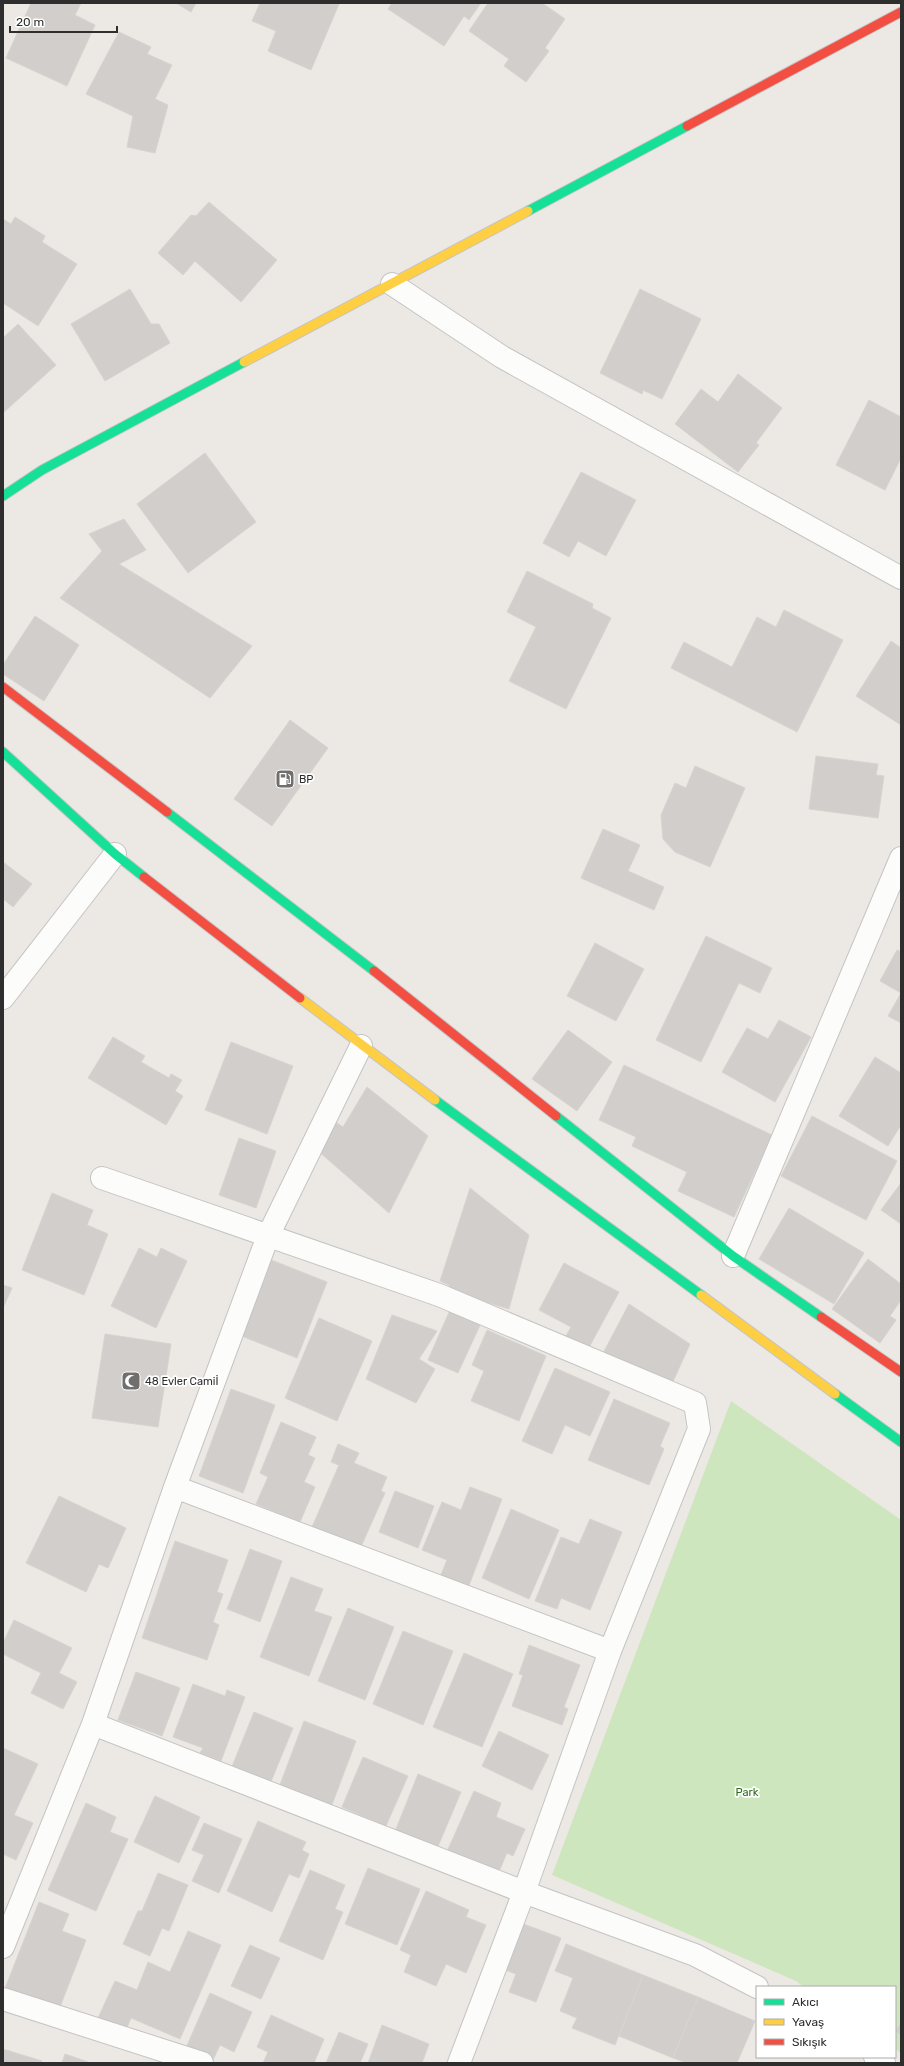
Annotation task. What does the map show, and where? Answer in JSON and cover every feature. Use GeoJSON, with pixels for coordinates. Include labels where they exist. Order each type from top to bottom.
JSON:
{"type":"FeatureCollection","features":[{"type":"Feature","properties":{"kind":"main road"},"geometry":{"type":"LineString","coordinates":[[3,496],[42,470],[901,12]]}},
{"type":"Feature","properties":{"kind":"main road"},"geometry":{"type":"LineString","coordinates":[[3,687],[300,913],[733,1256],[901,1372]]}},
{"type":"Feature","properties":{"kind":"main road"},"geometry":{"type":"LineString","coordinates":[[3,752],[115,854],[361,1046],[901,1442]]}},
{"type":"Feature","properties":{"kind":"street"},"geometry":{"type":"LineString","coordinates":[[392,284],[502,357],[901,578]]}},
{"type":"Feature","properties":{"kind":"street"},"geometry":{"type":"LineString","coordinates":[[3,998],[115,854]]}},
{"type":"Feature","properties":{"kind":"street"},"geometry":{"type":"LineString","coordinates":[[733,1256],[901,858]]}},
{"type":"Feature","properties":{"kind":"street"},"geometry":{"type":"LineString","coordinates":[[3,1947],[92,1724],[175,1487],[268,1236],[361,1046]]}},
{"type":"Feature","properties":{"kind":"street"},"geometry":{"type":"LineString","coordinates":[[102,1178],[440,1295],[695,1403],[699,1429],[610,1651],[524,1892],[460,2063]]}},
{"type":"Feature","properties":{"kind":"street"},"geometry":{"type":"LineString","coordinates":[[175,1487],[610,1651]]}},
{"type":"Feature","properties":{"kind":"street"},"geometry":{"type":"LineString","coordinates":[[92,1724],[524,1892],[695,1955],[756,1986]]}},
{"type":"Feature","properties":{"kind":"street"},"geometry":{"type":"LineString","coordinates":[[3,1999],[202,2063]]}},
{"type":"Feature","properties":{"kind":"green space","name":"Park"},"geometry":{"type":"Polygon","coordinates":[[[731,1401],[901,1520],[901,2053],[896,2050],[896,1986],[803,1986],[796,1981],[552,1875],[731,1401]]]}},
{"type":"Feature","properties":{"kind":"building"},"geometry":{"type":"Polygon","coordinates":[[[31,3],[81,3],[75,15],[95,25],[67,86],[6,58],[31,3]]]}},
{"type":"Feature","properties":{"kind":"building"},"geometry":{"type":"Polygon","coordinates":[[[176,3],[196,3],[191,12],[176,3]]]}},
{"type":"Feature","properties":{"kind":"building"},"geometry":{"type":"Polygon","coordinates":[[[260,3],[339,4],[311,70],[268,51],[276,31],[252,21],[260,3]]]}},
{"type":"Feature","properties":{"kind":"building"},"geometry":{"type":"Polygon","coordinates":[[[392,3],[481,3],[469,20],[464,16],[444,46],[388,9],[392,3]]]}},
{"type":"Feature","properties":{"kind":"building"},"geometry":{"type":"Polygon","coordinates":[[[488,3],[542,3],[565,19],[545,48],[549,51],[526,82],[504,66],[509,59],[469,31],[488,3]]]}},
{"type":"Feature","properties":{"kind":"building"},"geometry":{"type":"Polygon","coordinates":[[[119,32],[151,47],[147,54],[172,65],[155,99],[168,105],[155,153],[127,147],[133,116],[86,94],[119,32]]]}},
{"type":"Feature","properties":{"kind":"building"},"geometry":{"type":"Polygon","coordinates":[[[209,202],[277,260],[241,302],[195,261],[183,275],[158,253],[191,215],[196,216],[209,202]]]}},
{"type":"Feature","properties":{"kind":"building"},"geometry":{"type":"Polygon","coordinates":[[[15,217],[45,236],[42,242],[77,264],[38,326],[3,303],[3,219],[11,224],[15,217]]]}},
{"type":"Feature","properties":{"kind":"building"},"geometry":{"type":"Polygon","coordinates":[[[130,289],[151,324],[159,324],[170,343],[105,381],[71,324],[130,289]]]}},
{"type":"Feature","properties":{"kind":"building"},"geometry":{"type":"Polygon","coordinates":[[[640,289],[701,319],[662,399],[643,390],[642,394],[600,373],[640,289]]]}},
{"type":"Feature","properties":{"kind":"building"},"geometry":{"type":"Polygon","coordinates":[[[18,324],[56,365],[3,413],[3,338],[18,324]]]}},
{"type":"Feature","properties":{"kind":"building"},"geometry":{"type":"Polygon","coordinates":[[[738,374],[782,408],[756,443],[759,445],[738,472],[675,424],[701,389],[718,402],[738,374]]]}},
{"type":"Feature","properties":{"kind":"building"},"geometry":{"type":"Polygon","coordinates":[[[869,400],[901,417],[901,458],[885,490],[836,465],[869,400]]]}},
{"type":"Feature","properties":{"kind":"building"},"geometry":{"type":"Polygon","coordinates":[[[205,453],[256,522],[188,573],[137,504],[205,453]]]}},
{"type":"Feature","properties":{"kind":"building"},"geometry":{"type":"Polygon","coordinates":[[[581,472],[636,500],[606,556],[578,541],[569,557],[543,543],[581,472]]]}},
{"type":"Feature","properties":{"kind":"building"},"geometry":{"type":"Polygon","coordinates":[[[124,519],[146,550],[119,564],[252,646],[210,698],[60,598],[102,551],[89,534],[124,519]]]}},
{"type":"Feature","properties":{"kind":"building"},"geometry":{"type":"Polygon","coordinates":[[[527,571],[593,604],[592,608],[611,618],[566,709],[509,681],[536,627],[507,612],[527,571]]]}},
{"type":"Feature","properties":{"kind":"building"},"geometry":{"type":"Polygon","coordinates":[[[784,610],[843,640],[797,732],[671,668],[684,642],[732,667],[757,617],[776,627],[784,610]]]}},
{"type":"Feature","properties":{"kind":"building"},"geometry":{"type":"Polygon","coordinates":[[[35,616],[79,645],[44,701],[3,674],[3,665],[35,616]]]}},
{"type":"Feature","properties":{"kind":"building"},"geometry":{"type":"Polygon","coordinates":[[[891,641],[901,648],[901,725],[856,696],[891,641]]]}},
{"type":"Feature","properties":{"kind":"building"},"geometry":{"type":"Polygon","coordinates":[[[290,720],[328,748],[272,826],[234,799],[290,720]]]}},
{"type":"Feature","properties":{"kind":"building"},"geometry":{"type":"Polygon","coordinates":[[[816,756],[878,764],[876,775],[884,776],[878,818],[809,809],[816,756]]]}},
{"type":"Feature","properties":{"kind":"building"},"geometry":{"type":"Polygon","coordinates":[[[695,766],[745,788],[710,867],[675,852],[663,839],[661,815],[675,783],[686,788],[695,766]]]}},
{"type":"Feature","properties":{"kind":"building"},"geometry":{"type":"Polygon","coordinates":[[[603,829],[640,845],[628,871],[664,887],[654,910],[581,878],[603,829]]]}},
{"type":"Feature","properties":{"kind":"building"},"geometry":{"type":"Polygon","coordinates":[[[3,862],[32,884],[13,907],[3,899],[3,862]]]}},
{"type":"Feature","properties":{"kind":"building"},"geometry":{"type":"Polygon","coordinates":[[[706,936],[772,968],[760,993],[739,983],[701,1062],[656,1040],[706,936]]]}},
{"type":"Feature","properties":{"kind":"building"},"geometry":{"type":"Polygon","coordinates":[[[595,943],[644,969],[616,1021],[567,996],[595,943]]]}},
{"type":"Feature","properties":{"kind":"building"},"geometry":{"type":"Polygon","coordinates":[[[897,950],[901,952],[901,993],[880,981],[897,950]]]}},
{"type":"Feature","properties":{"kind":"building"},"geometry":{"type":"Polygon","coordinates":[[[901,993],[901,1023],[888,1016],[901,993]]]}},
{"type":"Feature","properties":{"kind":"building"},"geometry":{"type":"Polygon","coordinates":[[[779,1020],[811,1037],[775,1102],[722,1072],[747,1028],[768,1039],[779,1020]]]}},
{"type":"Feature","properties":{"kind":"building"},"geometry":{"type":"Polygon","coordinates":[[[568,1030],[612,1062],[577,1111],[532,1079],[568,1030]]]}},
{"type":"Feature","properties":{"kind":"building"},"geometry":{"type":"Polygon","coordinates":[[[113,1037],[145,1056],[141,1062],[169,1078],[171,1074],[182,1080],[175,1091],[183,1096],[166,1125],[88,1078],[113,1037]]]}},
{"type":"Feature","properties":{"kind":"building"},"geometry":{"type":"Polygon","coordinates":[[[231,1042],[293,1066],[267,1134],[205,1110],[231,1042]]]}},
{"type":"Feature","properties":{"kind":"building"},"geometry":{"type":"Polygon","coordinates":[[[875,1057],[901,1073],[901,1125],[888,1146],[839,1116],[875,1057]]]}},
{"type":"Feature","properties":{"kind":"building"},"geometry":{"type":"Polygon","coordinates":[[[624,1065],[772,1135],[734,1217],[678,1191],[687,1172],[632,1146],[636,1137],[599,1120],[624,1065]]]}},
{"type":"Feature","properties":{"kind":"building"},"geometry":{"type":"Polygon","coordinates":[[[367,1087],[428,1136],[389,1213],[316,1149],[331,1119],[343,1127],[367,1087]]]}},
{"type":"Feature","properties":{"kind":"building"},"geometry":{"type":"Polygon","coordinates":[[[812,1116],[897,1161],[866,1220],[781,1176],[812,1116]]]}},
{"type":"Feature","properties":{"kind":"building"},"geometry":{"type":"Polygon","coordinates":[[[239,1138],[276,1151],[256,1208],[219,1195],[239,1138]]]}},
{"type":"Feature","properties":{"kind":"building"},"geometry":{"type":"Polygon","coordinates":[[[901,1183],[901,1224],[881,1210],[901,1183]]]}},
{"type":"Feature","properties":{"kind":"building"},"geometry":{"type":"Polygon","coordinates":[[[470,1188],[529,1235],[509,1309],[450,1291],[449,1285],[440,1281],[470,1188]]]}},
{"type":"Feature","properties":{"kind":"building"},"geometry":{"type":"Polygon","coordinates":[[[52,1193],[93,1210],[87,1225],[108,1234],[84,1295],[22,1270],[52,1193]]]}},
{"type":"Feature","properties":{"kind":"building"},"geometry":{"type":"Polygon","coordinates":[[[789,1208],[864,1253],[834,1304],[759,1259],[789,1208]]]}},
{"type":"Feature","properties":{"kind":"building"},"geometry":{"type":"Polygon","coordinates":[[[139,1248],[157,1257],[161,1248],[187,1261],[156,1328],[111,1306],[139,1248]]]}},
{"type":"Feature","properties":{"kind":"building"},"geometry":{"type":"Polygon","coordinates":[[[269,1259],[327,1282],[297,1358],[239,1335],[269,1259]]]}},
{"type":"Feature","properties":{"kind":"building"},"geometry":{"type":"Polygon","coordinates":[[[868,1259],[901,1284],[901,1300],[890,1316],[896,1320],[880,1343],[832,1309],[868,1259]]]}},
{"type":"Feature","properties":{"kind":"building"},"geometry":{"type":"Polygon","coordinates":[[[564,1263],[619,1292],[586,1353],[563,1341],[571,1327],[539,1310],[564,1263]]]}},
{"type":"Feature","properties":{"kind":"building"},"geometry":{"type":"Polygon","coordinates":[[[3,1285],[12,1288],[3,1308],[3,1285]]]}},
{"type":"Feature","properties":{"kind":"building"},"geometry":{"type":"Polygon","coordinates":[[[629,1304],[690,1344],[671,1386],[600,1359],[629,1304]]]}},
{"type":"Feature","properties":{"kind":"building"},"geometry":{"type":"Polygon","coordinates":[[[450,1310],[481,1323],[458,1373],[428,1360],[450,1310]]]}},
{"type":"Feature","properties":{"kind":"building"},"geometry":{"type":"Polygon","coordinates":[[[392,1315],[437,1331],[419,1359],[435,1369],[416,1403],[366,1379],[392,1315]]]}},
{"type":"Feature","properties":{"kind":"building"},"geometry":{"type":"Polygon","coordinates":[[[319,1318],[372,1341],[337,1421],[285,1398],[319,1318]]]}},
{"type":"Feature","properties":{"kind":"building"},"geometry":{"type":"Polygon","coordinates":[[[487,1330],[546,1356],[519,1421],[471,1401],[484,1371],[472,1365],[487,1330]]]}},
{"type":"Feature","properties":{"kind":"building","name":"48 Evler Camiİ"},"geometry":{"type":"Polygon","coordinates":[[[105,1334],[171,1344],[158,1427],[92,1418],[105,1334]]]}},
{"type":"Feature","properties":{"kind":"building"},"geometry":{"type":"Polygon","coordinates":[[[555,1368],[610,1392],[590,1436],[565,1425],[552,1454],[522,1441],[555,1368]]]}},
{"type":"Feature","properties":{"kind":"building"},"geometry":{"type":"Polygon","coordinates":[[[231,1389],[275,1405],[243,1493],[199,1476],[231,1389]]]}},
{"type":"Feature","properties":{"kind":"building"},"geometry":{"type":"Polygon","coordinates":[[[614,1399],[670,1423],[660,1446],[664,1449],[649,1485],[588,1460],[614,1399]]]}},
{"type":"Feature","properties":{"kind":"building"},"geometry":{"type":"Polygon","coordinates":[[[281,1422],[316,1437],[308,1455],[315,1458],[304,1482],[315,1487],[300,1522],[256,1504],[268,1477],[260,1473],[281,1422]]]}},
{"type":"Feature","properties":{"kind":"building"},"geometry":{"type":"Polygon","coordinates":[[[338,1444],[359,1453],[354,1463],[387,1477],[381,1491],[385,1493],[360,1549],[312,1527],[339,1465],[331,1462],[338,1444]]]}},
{"type":"Feature","properties":{"kind":"building"},"geometry":{"type":"Polygon","coordinates":[[[470,1487],[502,1499],[468,1588],[440,1577],[447,1560],[422,1550],[442,1502],[461,1510],[470,1487]]]}},
{"type":"Feature","properties":{"kind":"building"},"geometry":{"type":"Polygon","coordinates":[[[395,1491],[434,1506],[418,1548],[379,1532],[395,1491]]]}},
{"type":"Feature","properties":{"kind":"building"},"geometry":{"type":"Polygon","coordinates":[[[59,1496],[126,1528],[108,1568],[99,1564],[86,1592],[26,1563],[59,1496]]]}},
{"type":"Feature","properties":{"kind":"building"},"geometry":{"type":"Polygon","coordinates":[[[511,1509],[559,1530],[529,1599],[482,1578],[511,1509]]]}},
{"type":"Feature","properties":{"kind":"building"},"geometry":{"type":"Polygon","coordinates":[[[590,1519],[622,1532],[590,1610],[561,1598],[557,1609],[535,1601],[561,1537],[579,1544],[590,1519]]]}},
{"type":"Feature","properties":{"kind":"building"},"geometry":{"type":"Polygon","coordinates":[[[175,1541],[228,1560],[217,1592],[223,1594],[213,1622],[219,1625],[207,1660],[142,1638],[175,1541]]]}},
{"type":"Feature","properties":{"kind":"building"},"geometry":{"type":"Polygon","coordinates":[[[250,1549],[282,1561],[260,1622],[227,1609],[250,1549]]]}},
{"type":"Feature","properties":{"kind":"building"},"geometry":{"type":"Polygon","coordinates":[[[291,1577],[323,1589],[314,1611],[332,1617],[309,1676],[260,1657],[291,1577]]]}},
{"type":"Feature","properties":{"kind":"building"},"geometry":{"type":"Polygon","coordinates":[[[348,1608],[394,1627],[365,1700],[318,1681],[348,1608]]]}},
{"type":"Feature","properties":{"kind":"building"},"geometry":{"type":"Polygon","coordinates":[[[14,1620],[72,1648],[59,1673],[77,1682],[63,1709],[31,1693],[41,1673],[3,1654],[3,1643],[14,1620]]]}},
{"type":"Feature","properties":{"kind":"building"},"geometry":{"type":"Polygon","coordinates":[[[403,1631],[453,1651],[423,1725],[373,1704],[403,1631]]]}},
{"type":"Feature","properties":{"kind":"building"},"geometry":{"type":"Polygon","coordinates":[[[529,1645],[580,1665],[564,1707],[568,1709],[562,1725],[512,1706],[523,1675],[519,1674],[529,1645]]]}},
{"type":"Feature","properties":{"kind":"building"},"geometry":{"type":"Polygon","coordinates":[[[464,1653],[513,1674],[482,1747],[433,1727],[464,1653]]]}},
{"type":"Feature","properties":{"kind":"building"},"geometry":{"type":"Polygon","coordinates":[[[136,1672],[180,1688],[162,1736],[118,1720],[136,1672]]]}},
{"type":"Feature","properties":{"kind":"building"},"geometry":{"type":"Polygon","coordinates":[[[193,1684],[225,1696],[227,1690],[245,1697],[221,1761],[200,1753],[203,1748],[173,1737],[193,1684]]]}},
{"type":"Feature","properties":{"kind":"building"},"geometry":{"type":"Polygon","coordinates":[[[254,1712],[293,1728],[270,1784],[231,1769],[254,1712]]]}},
{"type":"Feature","properties":{"kind":"building"},"geometry":{"type":"Polygon","coordinates":[[[304,1721],[356,1741],[330,1810],[278,1790],[304,1721]]]}},
{"type":"Feature","properties":{"kind":"building"},"geometry":{"type":"Polygon","coordinates":[[[499,1731],[549,1755],[532,1790],[482,1766],[499,1731]]]}},
{"type":"Feature","properties":{"kind":"building"},"geometry":{"type":"Polygon","coordinates":[[[3,1748],[38,1764],[14,1815],[33,1823],[16,1860],[3,1854],[3,1748]]]}},
{"type":"Feature","properties":{"kind":"building"},"geometry":{"type":"Polygon","coordinates":[[[363,1757],[408,1776],[386,1826],[342,1807],[363,1757]]]}},
{"type":"Feature","properties":{"kind":"building"},"geometry":{"type":"Polygon","coordinates":[[[418,1774],[461,1792],[436,1851],[394,1834],[418,1774]]]}},
{"type":"Feature","properties":{"kind":"building"},"geometry":{"type":"Polygon","coordinates":[[[474,1791],[501,1803],[496,1817],[525,1829],[513,1856],[507,1853],[497,1876],[446,1854],[474,1791]]]}},
{"type":"Feature","properties":{"kind":"building"},"geometry":{"type":"Polygon","coordinates":[[[155,1796],[200,1817],[179,1863],[134,1842],[155,1796]]]}},
{"type":"Feature","properties":{"kind":"building"},"geometry":{"type":"Polygon","coordinates":[[[86,1803],[116,1817],[110,1832],[128,1839],[96,1911],[48,1890],[86,1803]]]}},
{"type":"Feature","properties":{"kind":"building"},"geometry":{"type":"Polygon","coordinates":[[[258,1821],[306,1842],[302,1850],[309,1854],[299,1878],[289,1874],[272,1912],[227,1891],[258,1821]]]}},
{"type":"Feature","properties":{"kind":"building"},"geometry":{"type":"Polygon","coordinates":[[[204,1823],[242,1839],[219,1893],[192,1881],[204,1855],[192,1850],[204,1823]]]}},
{"type":"Feature","properties":{"kind":"building"},"geometry":{"type":"Polygon","coordinates":[[[368,1868],[420,1889],[397,1945],[345,1924],[368,1868]]]}},
{"type":"Feature","properties":{"kind":"building"},"geometry":{"type":"Polygon","coordinates":[[[310,1870],[345,1885],[335,1909],[343,1912],[323,1960],[279,1941],[310,1870]]]}},
{"type":"Feature","properties":{"kind":"building"},"geometry":{"type":"Polygon","coordinates":[[[158,1873],[188,1885],[169,1931],[162,1928],[150,1956],[123,1944],[138,1911],[142,1911],[158,1873]]]}},
{"type":"Feature","properties":{"kind":"building"},"geometry":{"type":"Polygon","coordinates":[[[426,1891],[469,1910],[466,1917],[486,1925],[466,1973],[446,1964],[436,1986],[404,1972],[411,1955],[400,1950],[426,1891]]]}},
{"type":"Feature","properties":{"kind":"building"},"geometry":{"type":"Polygon","coordinates":[[[39,1902],[69,1914],[62,1931],[86,1940],[58,2012],[4,1991],[39,1902]]]}},
{"type":"Feature","properties":{"kind":"building"},"geometry":{"type":"Polygon","coordinates":[[[518,1922],[561,1938],[536,2002],[509,1992],[516,1974],[500,1968],[518,1922]]]}},
{"type":"Feature","properties":{"kind":"building"},"geometry":{"type":"Polygon","coordinates":[[[188,1931],[221,1945],[180,2039],[131,2018],[126,2030],[98,2018],[115,1981],[137,1990],[148,1962],[170,1972],[188,1931]]]}},
{"type":"Feature","properties":{"kind":"building"},"geometry":{"type":"Polygon","coordinates":[[[566,1944],[643,1975],[615,2045],[572,2028],[577,2018],[560,2011],[573,1978],[555,1971],[566,1944]]]}},
{"type":"Feature","properties":{"kind":"building"},"geometry":{"type":"Polygon","coordinates":[[[250,1945],[280,1958],[261,1999],[231,1986],[250,1945]]]}},
{"type":"Feature","properties":{"kind":"building"},"geometry":{"type":"Polygon","coordinates":[[[643,1975],[698,1997],[673,2058],[619,2036],[643,1975]]]}},
{"type":"Feature","properties":{"kind":"building"},"geometry":{"type":"Polygon","coordinates":[[[210,1993],[252,2012],[234,2052],[220,2045],[212,2062],[185,2050],[210,1993]]]}},
{"type":"Feature","properties":{"kind":"building"},"geometry":{"type":"Polygon","coordinates":[[[698,1997],[755,2021],[737,2063],[687,2063],[673,2058],[698,1997]]]}},
{"type":"Feature","properties":{"kind":"building"},"geometry":{"type":"Polygon","coordinates":[[[271,2015],[324,2039],[314,2063],[263,2063],[268,2052],[257,2047],[271,2015]]]}},
{"type":"Feature","properties":{"kind":"building"},"geometry":{"type":"Polygon","coordinates":[[[901,2023],[901,2035],[896,2032],[901,2023]]]}},
{"type":"Feature","properties":{"kind":"building"},"geometry":{"type":"Polygon","coordinates":[[[382,2025],[429,2044],[422,2063],[368,2063],[382,2025]]]}},
{"type":"Feature","properties":{"kind":"building"},"geometry":{"type":"Polygon","coordinates":[[[339,2032],[368,2044],[360,2063],[326,2063],[339,2032]]]}},
{"type":"Feature","properties":{"kind":"building"},"geometry":{"type":"Polygon","coordinates":[[[3,2049],[42,2061],[41,2063],[3,2063],[3,2049]]]}},
{"type":"Feature","properties":{"kind":"building"},"geometry":{"type":"Polygon","coordinates":[[[65,2054],[91,2063],[62,2063],[65,2054]]]}},
{"type":"Feature","properties":{"kind":"traffic: fast"},"geometry":{"type":"LineString","coordinates":[[528,211],[687,126]]}},
{"type":"Feature","properties":{"kind":"traffic: fast"},"geometry":{"type":"LineString","coordinates":[[3,496],[42,470],[244,362]]}},
{"type":"Feature","properties":{"kind":"traffic: fast"},"geometry":{"type":"LineString","coordinates":[[3,752],[115,854],[144,877]]}},
{"type":"Feature","properties":{"kind":"traffic: fast"},"geometry":{"type":"LineString","coordinates":[[167,812],[374,971]]}},
{"type":"Feature","properties":{"kind":"traffic: fast"},"geometry":{"type":"LineString","coordinates":[[435,1100],[701,1295]]}},
{"type":"Feature","properties":{"kind":"traffic: fast"},"geometry":{"type":"LineString","coordinates":[[556,1116],[733,1256],[821,1317]]}},
{"type":"Feature","properties":{"kind":"traffic: fast"},"geometry":{"type":"LineString","coordinates":[[835,1394],[901,1442]]}},
{"type":"Feature","properties":{"kind":"traffic: slow"},"geometry":{"type":"LineString","coordinates":[[244,362],[528,211]]}},
{"type":"Feature","properties":{"kind":"traffic: slow"},"geometry":{"type":"LineString","coordinates":[[300,998],[435,1100]]}},
{"type":"Feature","properties":{"kind":"traffic: slow"},"geometry":{"type":"LineString","coordinates":[[701,1295],[835,1394]]}},
{"type":"Feature","properties":{"kind":"traffic: jam"},"geometry":{"type":"LineString","coordinates":[[687,126],[901,12]]}},
{"type":"Feature","properties":{"kind":"traffic: jam"},"geometry":{"type":"LineString","coordinates":[[3,687],[167,812]]}},
{"type":"Feature","properties":{"kind":"traffic: jam"},"geometry":{"type":"LineString","coordinates":[[144,877],[300,998]]}},
{"type":"Feature","properties":{"kind":"traffic: jam"},"geometry":{"type":"LineString","coordinates":[[374,971],[556,1116]]}},
{"type":"Feature","properties":{"kind":"traffic: jam"},"geometry":{"type":"LineString","coordinates":[[821,1317],[901,1372]]}},
{"type":"Feature","properties":{"kind":"place","name":"BP"},"geometry":{"type":"Point","coordinates":[285,779]}},
{"type":"Feature","properties":{"kind":"place","name":"48 Evler Camiİ"},"geometry":{"type":"Point","coordinates":[131,1381]}}]}
